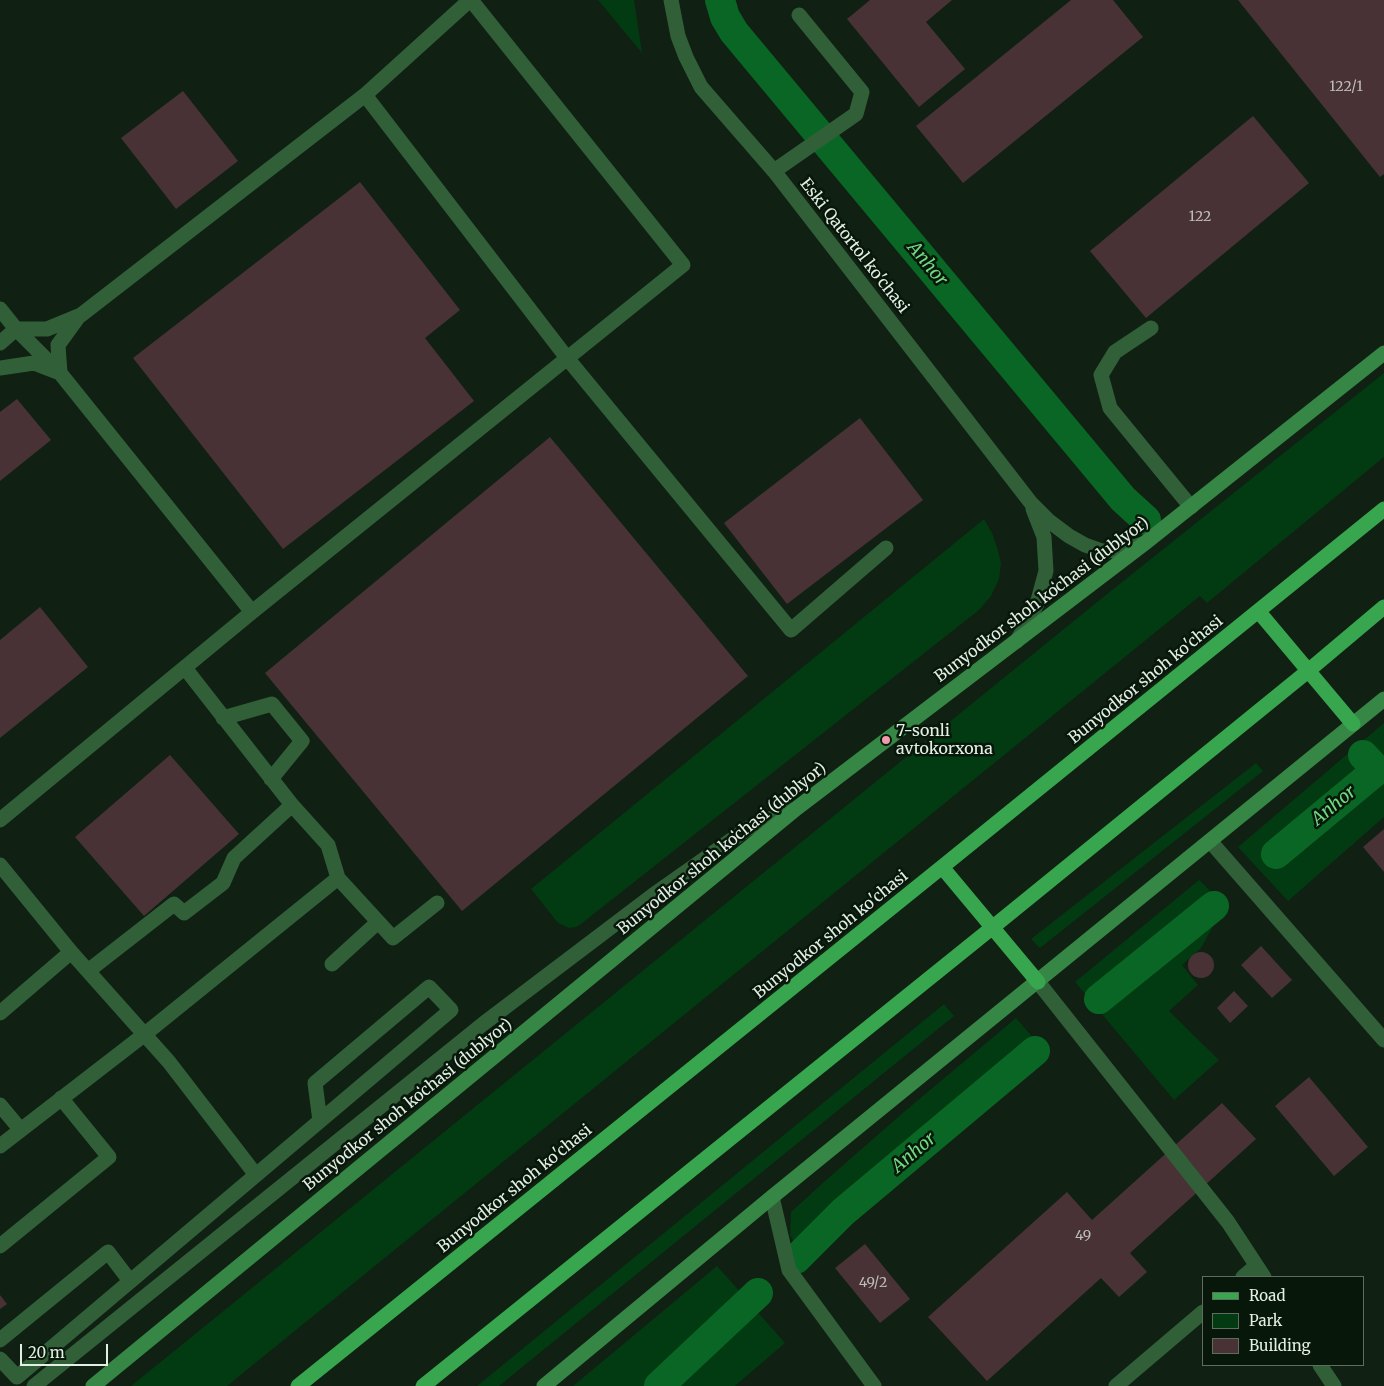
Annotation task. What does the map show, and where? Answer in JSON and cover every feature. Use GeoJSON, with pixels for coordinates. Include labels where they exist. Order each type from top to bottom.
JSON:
{"type":"FeatureCollection","features":[{"type":"Feature","properties":{"kind":"main road","name":"Bunyodkor shoh ko'chasi"},"geometry":{"type":"LineString","coordinates":[[298,1386],[1384,509]]}},
{"type":"Feature","properties":{"kind":"main road"},"geometry":{"type":"LineString","coordinates":[[423,1386],[993,927],[1384,607]]}},
{"type":"Feature","properties":{"kind":"main road"},"geometry":{"type":"LineString","coordinates":[[1258,612],[1353,724]]}},
{"type":"Feature","properties":{"kind":"main road"},"geometry":{"type":"LineString","coordinates":[[942,867],[1038,982]]}},
{"type":"Feature","properties":{"kind":"street"},"geometry":{"type":"LineString","coordinates":[[0,342],[16,329],[47,330],[81,315],[365,95],[470,0],[683,265],[252,612],[0,820]]}},
{"type":"Feature","properties":{"kind":"street","name":"Eski Qatortol ko'chasi"},"geometry":{"type":"LineString","coordinates":[[671,0],[681,43],[701,87],[774,171],[1031,503],[1055,526],[1085,545],[1102,551],[1124,550],[1145,543]]}},
{"type":"Feature","properties":{"kind":"street"},"geometry":{"type":"LineString","coordinates":[[774,171],[856,114],[862,92],[798,15]]}},
{"type":"Feature","properties":{"kind":"street"},"geometry":{"type":"LineString","coordinates":[[365,95],[567,358],[790,630],[886,548]]}},
{"type":"Feature","properties":{"kind":"street"},"geometry":{"type":"LineString","coordinates":[[0,310],[16,329],[60,373],[252,612]]}},
{"type":"Feature","properties":{"kind":"street"},"geometry":{"type":"LineString","coordinates":[[60,373],[58,345],[81,315]]}},
{"type":"Feature","properties":{"kind":"street"},"geometry":{"type":"LineString","coordinates":[[1152,328],[1115,352],[1101,375],[1110,408],[1191,507]]}},
{"type":"Feature","properties":{"kind":"street","name":"Bunyodkor shoh koʻchasi (dublyor)"},"geometry":{"type":"LineString","coordinates":[[92,1386],[798,808],[1145,543],[1384,353]]}},
{"type":"Feature","properties":{"kind":"street"},"geometry":{"type":"LineString","coordinates":[[0,368],[34,363],[60,373]]}},
{"type":"Feature","properties":{"kind":"street","name":"Eski Qatortol ko'chasi"},"geometry":{"type":"LineString","coordinates":[[1017,641],[1037,604],[1046,571],[1044,537],[1031,503]]}},
{"type":"Feature","properties":{"kind":"street"},"geometry":{"type":"LineString","coordinates":[[185,668],[292,805],[328,844],[338,878],[393,938],[437,903]]}},
{"type":"Feature","properties":{"kind":"street"},"geometry":{"type":"LineString","coordinates":[[544,1386],[1384,699]]}},
{"type":"Feature","properties":{"kind":"street"},"geometry":{"type":"LineString","coordinates":[[224,718],[272,704],[302,741],[271,779]]}},
{"type":"Feature","properties":{"kind":"street"},"geometry":{"type":"LineString","coordinates":[[88,971],[174,904],[184,913],[224,883],[234,858],[292,805]]}},
{"type":"Feature","properties":{"kind":"street"},"geometry":{"type":"LineString","coordinates":[[34,1386],[483,1024],[652,896],[747,829],[798,808]]}},
{"type":"Feature","properties":{"kind":"street"},"geometry":{"type":"LineString","coordinates":[[1210,841],[1384,1040]]}},
{"type":"Feature","properties":{"kind":"street"},"geometry":{"type":"LineString","coordinates":[[0,865],[88,971],[169,1062],[256,1175]]}},
{"type":"Feature","properties":{"kind":"street"},"geometry":{"type":"LineString","coordinates":[[0,1146],[144,1034],[338,878]]}},
{"type":"Feature","properties":{"kind":"street"},"geometry":{"type":"LineString","coordinates":[[332,964],[378,922]]}},
{"type":"Feature","properties":{"kind":"street"},"geometry":{"type":"LineString","coordinates":[[0,1013],[72,952]]}},
{"type":"Feature","properties":{"kind":"street"},"geometry":{"type":"LineString","coordinates":[[1038,982],[1228,1222],[1260,1272],[1246,1276]]}},
{"type":"Feature","properties":{"kind":"street"},"geometry":{"type":"LineString","coordinates":[[0,1359],[17,1377],[451,1010],[429,987],[315,1083],[320,1120]]}},
{"type":"Feature","properties":{"kind":"street"},"geometry":{"type":"LineString","coordinates":[[0,1246],[110,1157],[61,1098]]}},
{"type":"Feature","properties":{"kind":"street"},"geometry":{"type":"LineString","coordinates":[[0,1105],[20,1129]]}},
{"type":"Feature","properties":{"kind":"street"},"geometry":{"type":"LineString","coordinates":[[772,1198],[789,1270],[874,1386]]}},
{"type":"Feature","properties":{"kind":"street"},"geometry":{"type":"LineString","coordinates":[[0,1340],[108,1252],[130,1281]]}},
{"type":"Feature","properties":{"kind":"street"},"geometry":{"type":"LineString","coordinates":[[1116,1386],[1202,1313]]}},
{"type":"Feature","properties":{"kind":"street"},"geometry":{"type":"LineString","coordinates":[[1321,1366],[1334,1386]]}},
{"type":"Feature","properties":{"kind":"green space"},"geometry":{"type":"Polygon","coordinates":[[[598,0],[634,0],[642,53],[598,0]]]}},
{"type":"Feature","properties":{"kind":"green space"},"geometry":{"type":"Polygon","coordinates":[[[1384,373],[1384,457],[1207,603],[1200,596],[227,1386],[131,1386],[1112,590],[1384,373]]]}},
{"type":"Feature","properties":{"kind":"green space"},"geometry":{"type":"Polygon","coordinates":[[[984,519],[992,533],[1001,563],[999,579],[991,596],[979,610],[581,924],[569,928],[558,923],[531,889],[984,519]]]}},
{"type":"Feature","properties":{"kind":"green space"},"geometry":{"type":"Polygon","coordinates":[[[1384,723],[1384,817],[1288,901],[1238,847],[1384,723]]]}},
{"type":"Feature","properties":{"kind":"green space"},"geometry":{"type":"Polygon","coordinates":[[[1256,763],[1263,771],[1040,948],[1031,939],[1256,763]]]}},
{"type":"Feature","properties":{"kind":"green space"},"geometry":{"type":"Polygon","coordinates":[[[1199,880],[1225,905],[1201,948],[1182,965],[1198,985],[1169,1011],[1219,1060],[1174,1100],[1075,982],[1199,880]]]}},
{"type":"Feature","properties":{"kind":"green space"},"geometry":{"type":"Polygon","coordinates":[[[944,1004],[954,1016],[499,1386],[477,1386],[944,1004]]]}},
{"type":"Feature","properties":{"kind":"green space"},"geometry":{"type":"Polygon","coordinates":[[[1016,1018],[1036,1041],[839,1202],[797,1248],[790,1235],[791,1212],[905,1111],[1016,1018]]]}},
{"type":"Feature","properties":{"kind":"green space"},"geometry":{"type":"Polygon","coordinates":[[[717,1266],[744,1296],[650,1386],[573,1386],[717,1266]]]}},
{"type":"Feature","properties":{"kind":"green space"},"geometry":{"type":"Polygon","coordinates":[[[754,1308],[785,1343],[735,1386],[671,1386],[754,1308]]]}},
{"type":"Feature","properties":{"kind":"building"},"geometry":{"type":"Polygon","coordinates":[[[870,0],[952,0],[926,22],[965,69],[919,107],[847,19],[870,0]]]}},
{"type":"Feature","properties":{"kind":"building"},"geometry":{"type":"Polygon","coordinates":[[[1071,0],[1113,0],[1143,37],[963,183],[916,126],[1071,0]]]}},
{"type":"Feature","properties":{"kind":"building"},"geometry":{"type":"Polygon","coordinates":[[[1238,0],[1384,0],[1384,174],[1380,177],[1238,0]]]}},
{"type":"Feature","properties":{"kind":"building"},"geometry":{"type":"Polygon","coordinates":[[[183,91],[238,161],[176,209],[121,138],[183,91]]]}},
{"type":"Feature","properties":{"kind":"building"},"geometry":{"type":"Polygon","coordinates":[[[1253,116],[1309,183],[1146,318],[1090,251],[1253,116]]]}},
{"type":"Feature","properties":{"kind":"building"},"geometry":{"type":"Polygon","coordinates":[[[360,182],[460,310],[425,338],[474,401],[283,549],[133,358],[360,182]]]}},
{"type":"Feature","properties":{"kind":"building"},"geometry":{"type":"Polygon","coordinates":[[[17,399],[51,440],[0,481],[0,412],[17,399]]]}},
{"type":"Feature","properties":{"kind":"building"},"geometry":{"type":"Polygon","coordinates":[[[860,418],[923,500],[787,604],[724,523],[860,418]]]}},
{"type":"Feature","properties":{"kind":"building"},"geometry":{"type":"Polygon","coordinates":[[[550,437],[748,676],[462,911],[265,673],[550,437]]]}},
{"type":"Feature","properties":{"kind":"building"},"geometry":{"type":"Polygon","coordinates":[[[40,607],[88,667],[0,738],[0,640],[40,607]]]}},
{"type":"Feature","properties":{"kind":"building"},"geometry":{"type":"Polygon","coordinates":[[[170,755],[239,834],[144,916],[75,837],[170,755]]]}},
{"type":"Feature","properties":{"kind":"building"},"geometry":{"type":"Polygon","coordinates":[[[1384,829],[1384,872],[1363,847],[1384,829]]]}},
{"type":"Feature","properties":{"kind":"building"},"geometry":{"type":"Polygon","coordinates":[[[1261,946],[1292,980],[1272,998],[1241,965],[1261,946]]]}},
{"type":"Feature","properties":{"kind":"building"},"geometry":{"type":"Polygon","coordinates":[[[1201,952],[1210,956],[1214,965],[1210,974],[1201,978],[1192,974],[1188,965],[1192,956],[1201,952]]]}},
{"type":"Feature","properties":{"kind":"building"},"geometry":{"type":"Polygon","coordinates":[[[1234,991],[1248,1006],[1230,1023],[1217,1008],[1234,991]]]}},
{"type":"Feature","properties":{"kind":"building"},"geometry":{"type":"Polygon","coordinates":[[[1309,1077],[1368,1147],[1334,1176],[1275,1106],[1309,1077]]]}},
{"type":"Feature","properties":{"kind":"building"},"geometry":{"type":"Polygon","coordinates":[[[1222,1103],[1256,1139],[1130,1253],[1147,1272],[1119,1297],[1101,1278],[987,1381],[928,1317],[1067,1192],[1092,1220],[1222,1103]]]}},
{"type":"Feature","properties":{"kind":"building"},"geometry":{"type":"Polygon","coordinates":[[[865,1244],[910,1299],[880,1323],[835,1268],[865,1244]]]}},
{"type":"Feature","properties":{"kind":"building"},"geometry":{"type":"Polygon","coordinates":[[[0,1295],[7,1304],[0,1309],[0,1295]]]}},
{"type":"Feature","properties":{"kind":"waterway","name":"Anhor"},"geometry":{"type":"LineString","coordinates":[[720,0],[725,17],[734,32],[1123,499],[1146,520]]}},
{"type":"Feature","properties":{"kind":"waterway","name":"Anhor"},"geometry":{"type":"LineString","coordinates":[[1276,854],[1377,770],[1363,755]]}},
{"type":"Feature","properties":{"kind":"waterway","name":"Anhor"},"geometry":{"type":"LineString","coordinates":[[1099,999],[1214,906]]}},
{"type":"Feature","properties":{"kind":"waterway","name":"Anhor"},"geometry":{"type":"LineString","coordinates":[[796,1259],[843,1212],[1035,1051]]}},
{"type":"Feature","properties":{"kind":"waterway","name":"Anhor"},"geometry":{"type":"LineString","coordinates":[[659,1386],[758,1293]]}},
{"type":"Feature","properties":{"kind":"place","name":"7-sonli avtokorxona"},"geometry":{"type":"Point","coordinates":[886,740]}}]}
